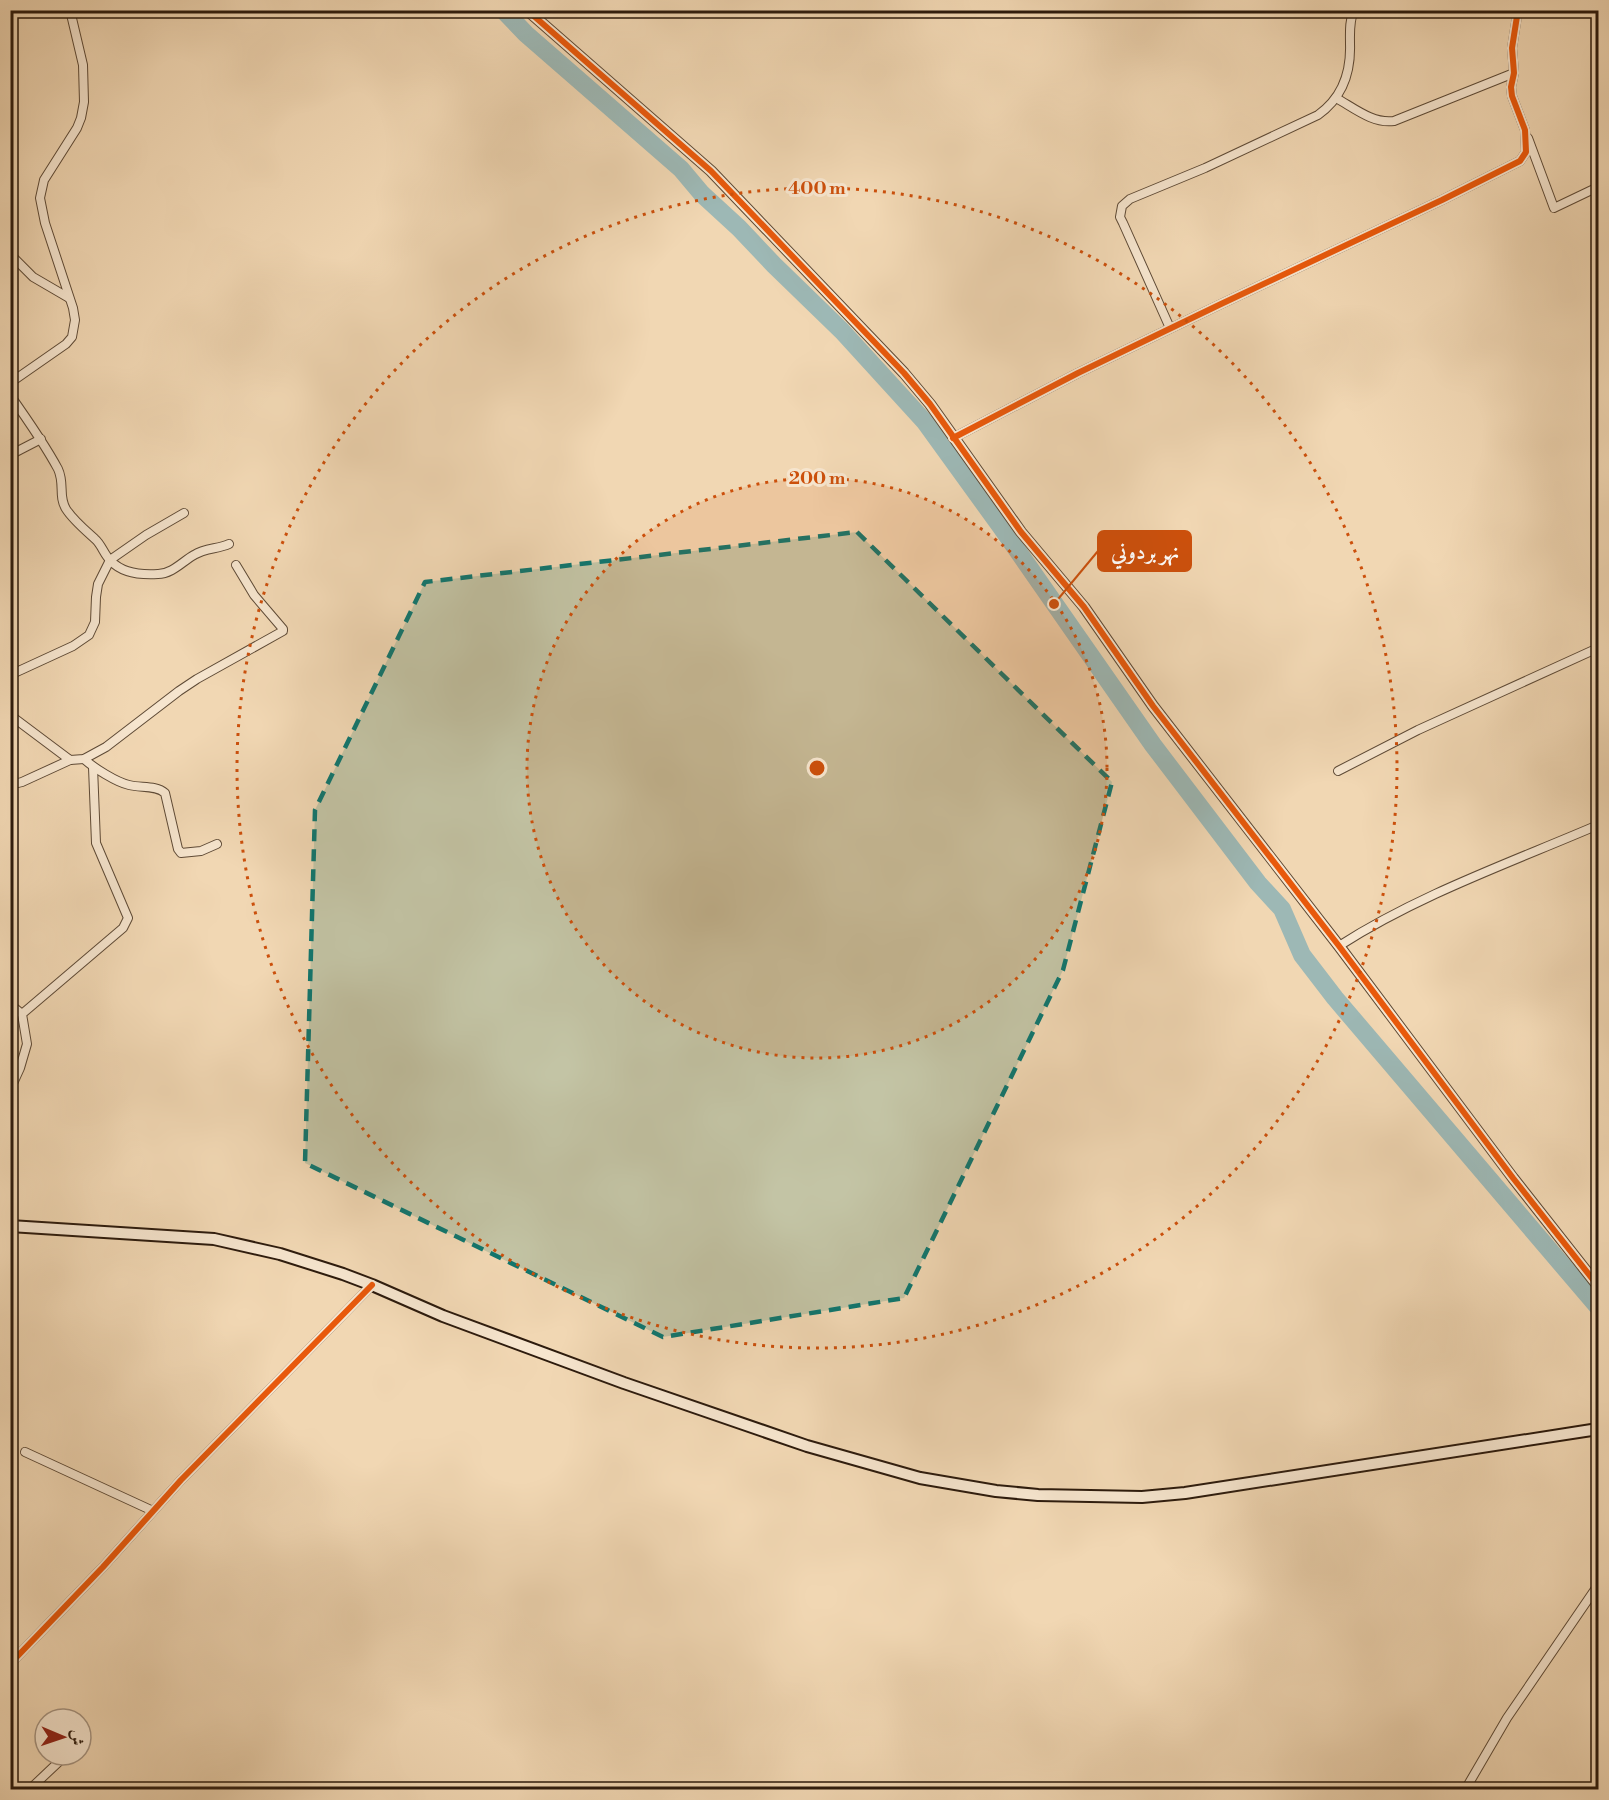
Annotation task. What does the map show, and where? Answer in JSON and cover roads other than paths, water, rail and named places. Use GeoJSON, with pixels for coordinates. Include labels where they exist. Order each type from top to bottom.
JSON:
{"type":"FeatureCollection","features":[{"type":"Feature","properties":{"kind":"main road"},"geometry":{"type":"LineString","coordinates":[[10,1226],[165,1234],[214,1239],[280,1254],[372,1285],[492,1335],[807,1446],[920,1478],[996,1491],[1084,1497],[1142,1497],[1185,1493],[1599,1428]]}},
{"type":"Feature","properties":{"kind":"street"},"geometry":{"type":"LineString","coordinates":[[10,383],[57,351],[72,337],[75,320],[39,198],[44,180],[81,118],[84,102],[83,65],[70,10]]}},
{"type":"Feature","properties":{"kind":"street"},"geometry":{"type":"LineString","coordinates":[[527,10],[711,171],[904,373],[930,404],[1021,532],[1084,607],[1154,706],[1339,946],[1513,1178],[1599,1286]]}},
{"type":"Feature","properties":{"kind":"street"},"geometry":{"type":"LineString","coordinates":[[1170,328],[1122,223],[1120,217],[1122,206],[1130,199],[1204,168],[1318,115],[1328,108],[1347,78],[1350,30],[1354,10]]}},
{"type":"Feature","properties":{"kind":"street"},"geometry":{"type":"LineString","coordinates":[[1518,10],[1512,48],[1514,73],[1512,96],[1554,208],[1599,187]]}},
{"type":"Feature","properties":{"kind":"street"},"geometry":{"type":"LineString","coordinates":[[1336,98],[1374,119],[1394,121],[1514,73]]}},
{"type":"Feature","properties":{"kind":"street"},"geometry":{"type":"LineString","coordinates":[[953,438],[1170,328],[1514,165],[1526,152],[1525,130]]}},
{"type":"Feature","properties":{"kind":"street"},"geometry":{"type":"LineString","coordinates":[[10,254],[33,277],[69,298]]}},
{"type":"Feature","properties":{"kind":"street"},"geometry":{"type":"LineString","coordinates":[[10,395],[41,439],[59,471],[63,483],[61,497],[66,509],[101,545],[110,560],[120,568],[129,572],[161,574],[182,565],[194,555],[229,544]]}},
{"type":"Feature","properties":{"kind":"street"},"geometry":{"type":"LineString","coordinates":[[10,456],[41,439]]}},
{"type":"Feature","properties":{"kind":"street"},"geometry":{"type":"LineString","coordinates":[[10,675],[73,646],[89,635],[95,622],[98,584],[110,560],[146,535],[184,513]]}},
{"type":"Feature","properties":{"kind":"street"},"geometry":{"type":"LineString","coordinates":[[10,785],[22,782],[70,760],[84,759],[106,747],[188,685],[283,632],[283,629],[254,595],[236,565]]}},
{"type":"Feature","properties":{"kind":"street"},"geometry":{"type":"LineString","coordinates":[[10,597],[13,630],[10,642]]}},
{"type":"Feature","properties":{"kind":"street"},"geometry":{"type":"LineString","coordinates":[[1338,771],[1418,730],[1599,648]]}},
{"type":"Feature","properties":{"kind":"street"},"geometry":{"type":"LineString","coordinates":[[10,715],[70,760]]}},
{"type":"Feature","properties":{"kind":"street"},"geometry":{"type":"LineString","coordinates":[[84,759],[93,767],[127,785],[159,789],[165,793],[178,849],[181,853],[201,851],[217,844]]}},
{"type":"Feature","properties":{"kind":"street"},"geometry":{"type":"LineString","coordinates":[[22,1014],[123,928],[128,918],[96,843],[93,767]]}},
{"type":"Feature","properties":{"kind":"street"},"geometry":{"type":"LineString","coordinates":[[1339,946],[1363,930],[1442,891],[1599,825]]}},
{"type":"Feature","properties":{"kind":"street"},"geometry":{"type":"LineString","coordinates":[[10,1004],[22,1014],[27,1044],[10,1090]]}},
{"type":"Feature","properties":{"kind":"street"},"geometry":{"type":"LineString","coordinates":[[10,1664],[103,1567],[180,1480],[372,1285]]}},
{"type":"Feature","properties":{"kind":"street"},"geometry":{"type":"LineString","coordinates":[[24,1452],[153,1510]]}},
{"type":"Feature","properties":{"kind":"street"},"geometry":{"type":"LineString","coordinates":[[1466,1790],[1507,1718],[1599,1585]]}},
{"type":"Feature","properties":{"kind":"street"},"geometry":{"type":"LineString","coordinates":[[29,1790],[53,1767]]}},
{"type":"Feature","properties":{"kind":"waterway"},"geometry":{"type":"LineString","coordinates":[[503,10],[526,34],[681,169],[702,194],[842,331],[925,422],[1153,745],[1258,883],[1282,909],[1302,955],[1335,998],[1598,1307]]}},
{"type":"Feature","properties":{"kind":"place","name":"نهر بردوني"},"geometry":{"type":"Point","coordinates":[1054,604]}}]}
